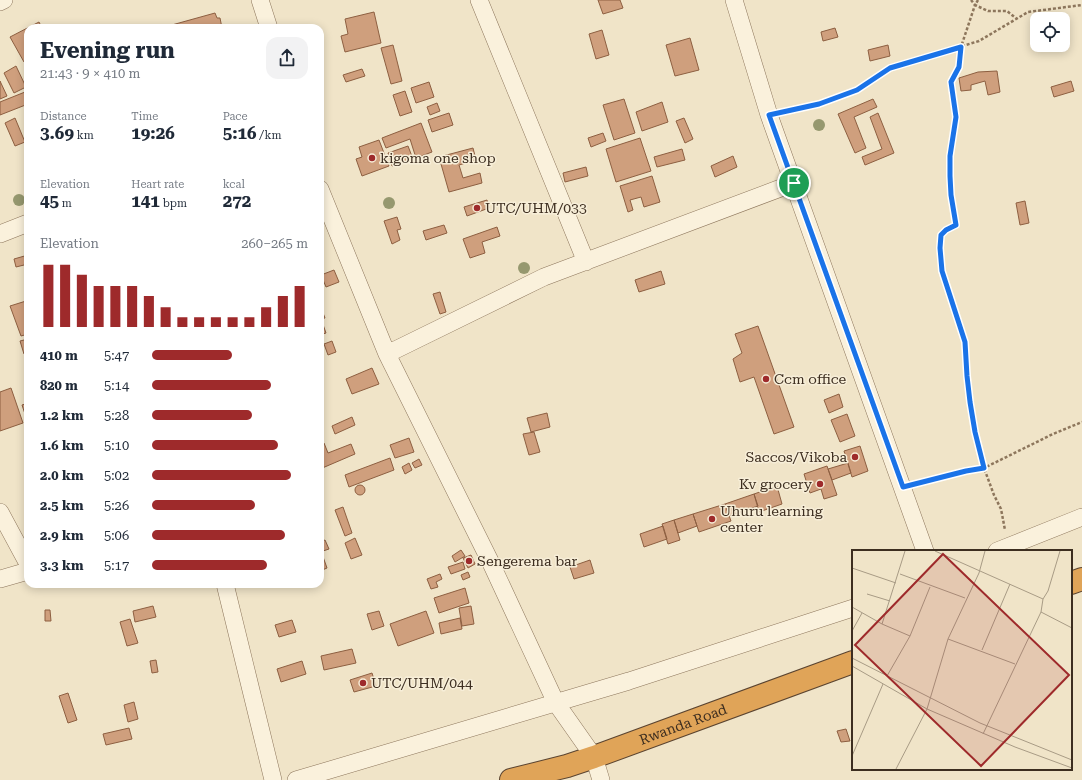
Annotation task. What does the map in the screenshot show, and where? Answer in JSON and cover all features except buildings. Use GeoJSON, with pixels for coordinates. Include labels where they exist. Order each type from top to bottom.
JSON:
{"type":"FeatureCollection","features":[{"type":"Feature","properties":{"kind":"highway"},"geometry":{"type":"LineString","coordinates":[[1072,583],[1082,579]]}},
{"type":"Feature","properties":{"kind":"highway","name":"Rwanda Road"},"geometry":{"type":"LineString","coordinates":[[511,780],[567,766],[594,757],[852,662]]}},
{"type":"Feature","properties":{"kind":"street"},"geometry":{"type":"LineString","coordinates":[[0,2],[4,0]]}},
{"type":"Feature","properties":{"kind":"street"},"geometry":{"type":"LineString","coordinates":[[260,0],[268,24]]}},
{"type":"Feature","properties":{"kind":"street"},"geometry":{"type":"LineString","coordinates":[[479,0],[586,262]]}},
{"type":"Feature","properties":{"kind":"street"},"geometry":{"type":"LineString","coordinates":[[734,0],[769,115],[925,550]]}},
{"type":"Feature","properties":{"kind":"street"},"geometry":{"type":"LineString","coordinates":[[387,354],[544,277],[794,183]]}},
{"type":"Feature","properties":{"kind":"street"},"geometry":{"type":"LineString","coordinates":[[324,199],[387,354],[490,561],[556,703],[594,757],[601,780]]}},
{"type":"Feature","properties":{"kind":"street"},"geometry":{"type":"LineString","coordinates":[[0,234],[24,225]]}},
{"type":"Feature","properties":{"kind":"street"},"geometry":{"type":"LineString","coordinates":[[0,512],[24,557]]}},
{"type":"Feature","properties":{"kind":"street"},"geometry":{"type":"LineString","coordinates":[[1002,549],[1082,517]]}},
{"type":"Feature","properties":{"kind":"street"},"geometry":{"type":"LineString","coordinates":[[0,579],[24,572]]}},
{"type":"Feature","properties":{"kind":"street"},"geometry":{"type":"LineString","coordinates":[[226,588],[273,780]]}},
{"type":"Feature","properties":{"kind":"street"},"geometry":{"type":"LineString","coordinates":[[296,780],[629,681],[852,608]]}},
{"type":"Feature","properties":{"kind":"path"},"geometry":{"type":"LineString","coordinates":[[971,0],[976,5],[988,11],[1006,12],[1017,19]]}},
{"type":"Feature","properties":{"kind":"path"},"geometry":{"type":"LineString","coordinates":[[978,0],[961,47],[959,67],[951,82],[956,117],[950,156],[950,176],[951,195],[956,225],[946,230],[941,235],[940,248],[942,271],[965,342],[967,376],[975,432],[984,468],[1001,509],[1002,549]]}},
{"type":"Feature","properties":{"kind":"path"},"geometry":{"type":"LineString","coordinates":[[769,115],[819,104],[857,90],[890,68],[980,41],[1028,12],[1082,5]]}},
{"type":"Feature","properties":{"kind":"path"},"geometry":{"type":"LineString","coordinates":[[903,487],[984,468],[1053,434],[1082,422]]}},
{"type":"Feature","properties":{"kind":"place","name":"kigoma one shop"},"geometry":{"type":"Point","coordinates":[372,158]}},
{"type":"Feature","properties":{"kind":"place","name":"UTC/UHM/033"},"geometry":{"type":"Point","coordinates":[477,208]}},
{"type":"Feature","properties":{"kind":"place","name":"Ccm office"},"geometry":{"type":"Point","coordinates":[766,379]}},
{"type":"Feature","properties":{"kind":"place","name":"Saccos/Vikoba"},"geometry":{"type":"Point","coordinates":[855,457]}},
{"type":"Feature","properties":{"kind":"place","name":"Kv grocery"},"geometry":{"type":"Point","coordinates":[820,484]}},
{"type":"Feature","properties":{"kind":"place","name":"Uhuru learning center"},"geometry":{"type":"Point","coordinates":[712,519]}},
{"type":"Feature","properties":{"kind":"place","name":"Sengerema bar"},"geometry":{"type":"Point","coordinates":[469,561]}},
{"type":"Feature","properties":{"kind":"place","name":"UTC/UHM/044"},"geometry":{"type":"Point","coordinates":[363,683]}},
{"type":"Feature","properties":{"kind":"route"},"geometry":{"type":"LineString","coordinates":[[961,47],[959,67],[951,82],[956,117],[950,156],[950,176],[951,195],[956,216],[956,225],[946,230],[941,235],[940,248],[942,271],[956,319],[965,342],[970,402],[975,432],[984,468],[903,487],[794,183],[769,115],[819,104],[857,90],[890,68],[961,47]]}}]}
